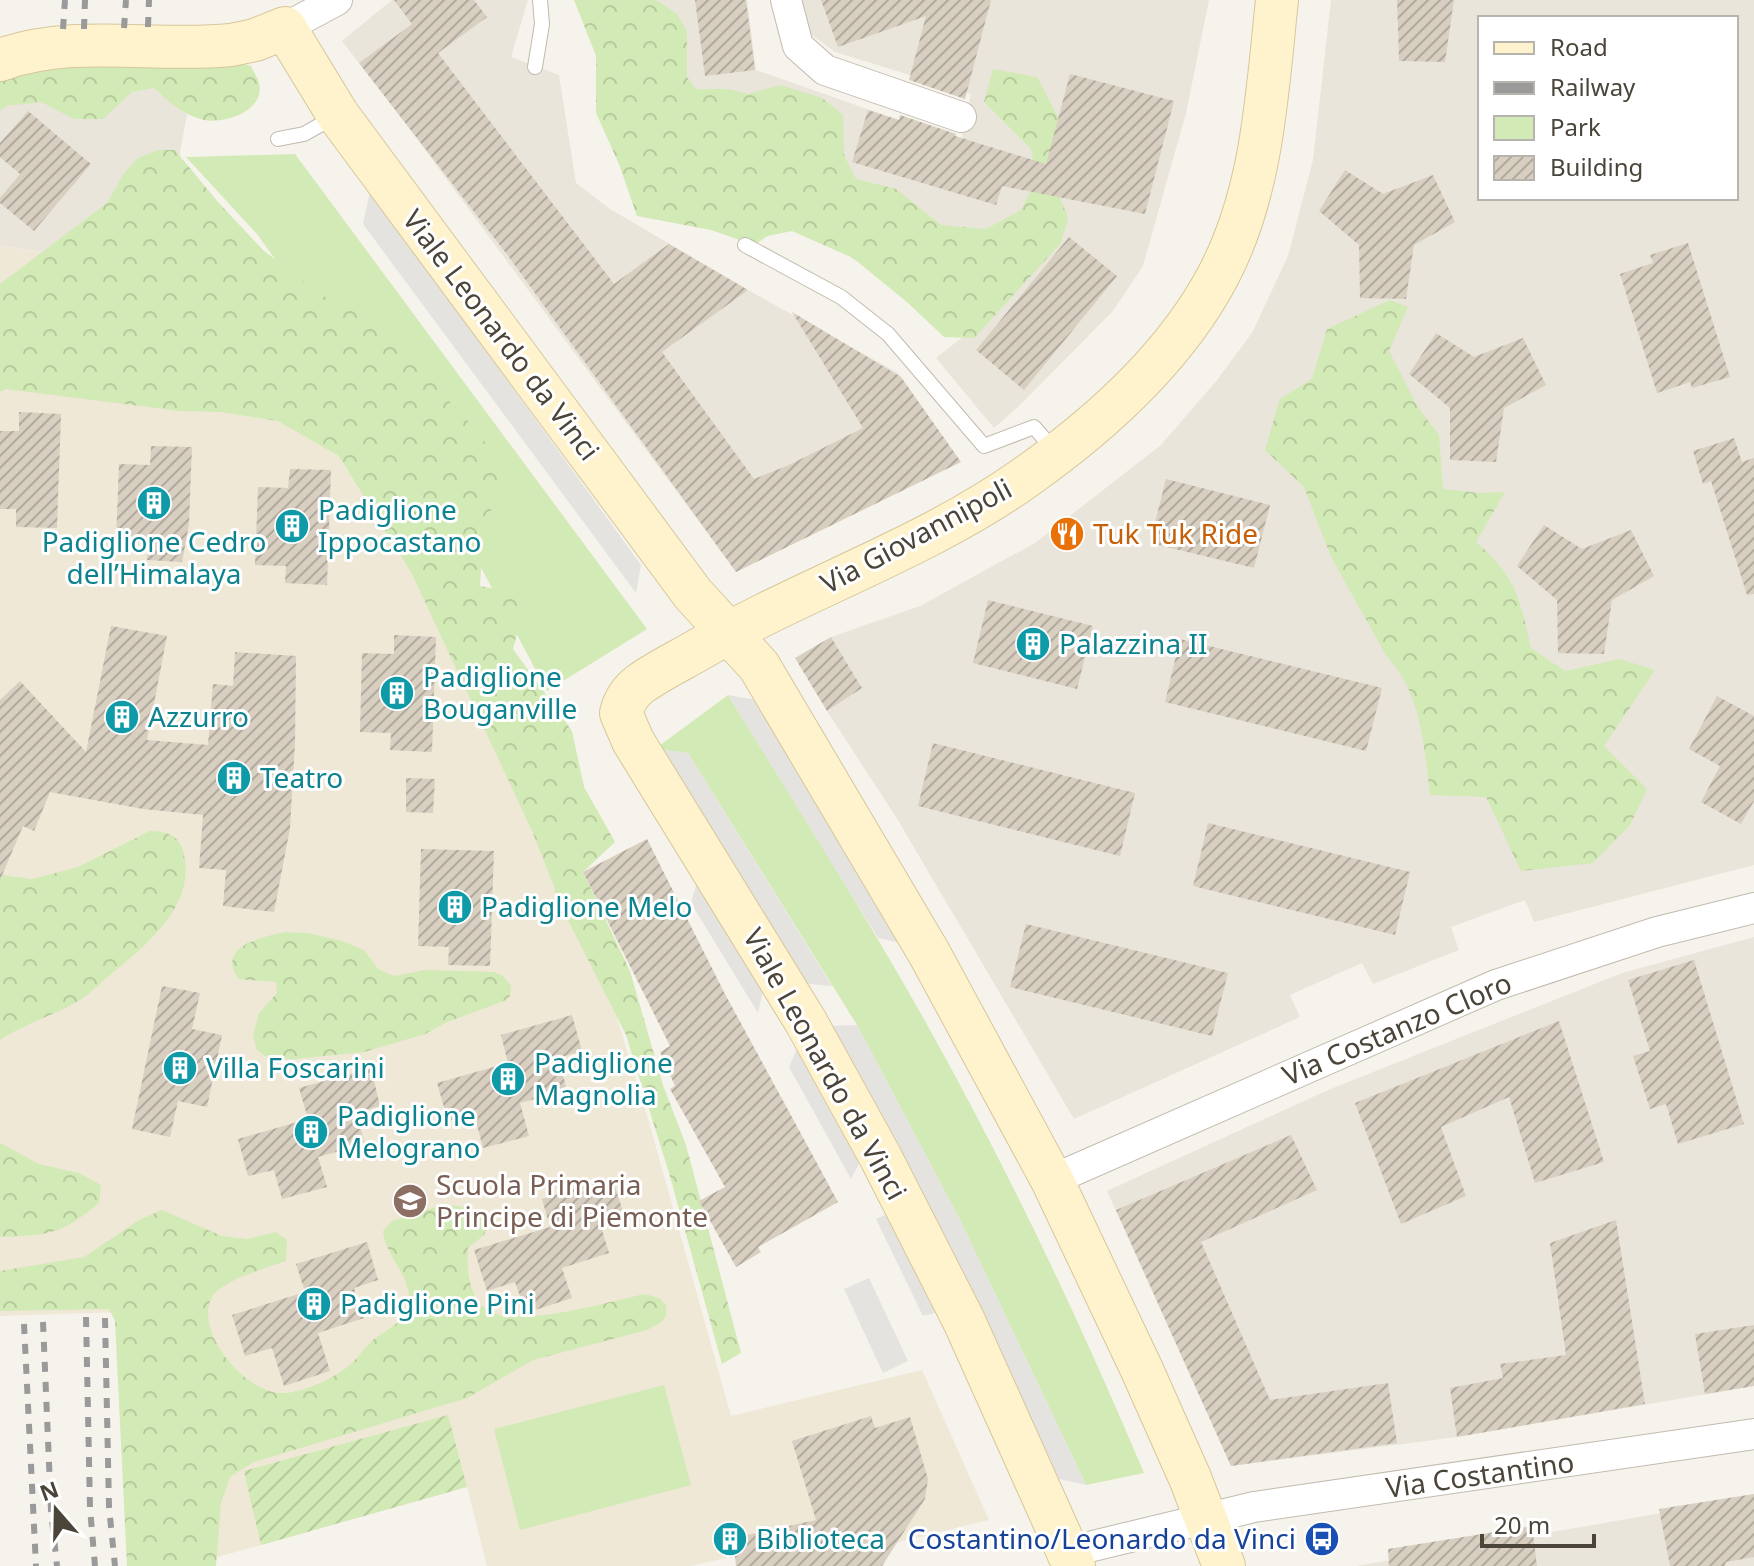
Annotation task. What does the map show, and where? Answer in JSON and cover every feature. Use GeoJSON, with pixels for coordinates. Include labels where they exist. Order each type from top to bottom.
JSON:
{"type":"FeatureCollection","features":[{"type":"Feature","properties":{"kind":"street"},"geometry":{"type":"LineString","coordinates":[[0,60],[41,49],[72,46],[231,45],[285,28],[337,0]]}},
{"type":"Feature","properties":{"kind":"street"},"geometry":{"type":"LineString","coordinates":[[786,0],[798,46],[825,70],[961,117]]}},
{"type":"Feature","properties":{"kind":"street","name":"Via Giovannipoli"},"geometry":{"type":"LineString","coordinates":[[730,631],[954,522],[1021,480],[1120,401],[1158,361],[1186,326],[1218,276],[1244,213],[1257,162],[1266,106],[1277,0]]}},
{"type":"Feature","properties":{"kind":"street","name":"Viale Leonardo da Vinci"},"geometry":{"type":"LineString","coordinates":[[285,28],[338,115],[693,594],[759,666],[929,953],[1052,1180],[1142,1370],[1224,1566]]}},
{"type":"Feature","properties":{"kind":"street","name":"Viale Leonardo da Vinci"},"geometry":{"type":"LineString","coordinates":[[730,631],[641,683],[623,706],[623,722],[806,1022],[881,1158],[964,1321],[1071,1559],[1206,1517]]}},
{"type":"Feature","properties":{"kind":"street","name":"Via Costanzo Cloro"},"geometry":{"type":"LineString","coordinates":[[1052,1180],[1496,985],[1657,932],[1754,908]]}},
{"type":"Feature","properties":{"kind":"street","name":"Via Costantino"},"geometry":{"type":"LineString","coordinates":[[1206,1517],[1254,1507],[1754,1434]]}},
{"type":"Feature","properties":{"kind":"lane"},"geometry":{"type":"LineString","coordinates":[[535,67],[542,24],[540,0]]}},
{"type":"Feature","properties":{"kind":"lane"},"geometry":{"type":"LineString","coordinates":[[278,139],[304,134],[338,115]]}},
{"type":"Feature","properties":{"kind":"lane"},"geometry":{"type":"LineString","coordinates":[[745,245],[841,297],[888,334],[984,446],[1034,427],[1057,453]]}},
{"type":"Feature","properties":{"kind":"shaded area"},"geometry":{"type":"Polygon","coordinates":[[[392,0],[528,0],[511,57],[559,75],[576,183],[610,209],[898,373],[955,454],[736,572],[342,41],[392,0]]]}},
{"type":"Feature","properties":{"kind":"shaded area"},"geometry":{"type":"Polygon","coordinates":[[[589,0],[747,0],[756,70],[961,142],[971,94],[835,52],[809,33],[801,0],[1209,0],[1186,113],[1143,266],[1113,311],[994,428],[936,358],[965,335],[941,309],[639,121],[589,0]]]}},
{"type":"Feature","properties":{"kind":"shaded area"},"geometry":{"type":"Polygon","coordinates":[[[1331,0],[1754,0],[1754,865],[1534,922],[1525,900],[1451,927],[1459,950],[1373,984],[1362,963],[1290,995],[1300,1017],[1074,1119],[896,817],[827,711],[862,688],[831,637],[920,606],[1035,543],[1161,445],[1217,380],[1252,333],[1288,256],[1313,160],[1331,0]]]}},
{"type":"Feature","properties":{"kind":"shaded area"},"geometry":{"type":"Polygon","coordinates":[[[195,71],[159,267],[0,246],[0,90],[195,71]]]}},
{"type":"Feature","properties":{"kind":"shaded area"},"geometry":{"type":"Polygon","coordinates":[[[370,191],[641,565],[636,593],[363,224],[370,191]]]}},
{"type":"Feature","properties":{"kind":"shaded area"},"geometry":{"type":"Polygon","coordinates":[[[0,246],[264,283],[521,706],[649,1122],[731,1416],[922,1370],[989,1520],[801,1566],[781,1566],[772,1528],[726,1558],[690,1566],[487,1566],[467,1487],[186,1566],[122,1312],[0,1316],[0,246]]]}},
{"type":"Feature","properties":{"kind":"shaded area"},"geometry":{"type":"Polygon","coordinates":[[[728,695],[767,702],[914,946],[878,938],[728,695]]]}},
{"type":"Feature","properties":{"kind":"shaded area"},"geometry":{"type":"Polygon","coordinates":[[[655,749],[688,753],[832,986],[797,983],[655,749]]]}},
{"type":"Feature","properties":{"kind":"shaded area"},"geometry":{"type":"Polygon","coordinates":[[[699,875],[765,982],[758,1013],[691,903],[699,875]]]}},
{"type":"Feature","properties":{"kind":"shaded area"},"geometry":{"type":"Polygon","coordinates":[[[1754,937],[1754,1386],[1457,1437],[1231,1466],[1107,1191],[1328,1090],[1622,973],[1754,937]]]}},
{"type":"Feature","properties":{"kind":"shaded area"},"geometry":{"type":"Polygon","coordinates":[[[857,1025],[960,1220],[1086,1485],[1050,1477],[824,1026],[857,1025]]]}},
{"type":"Feature","properties":{"kind":"shaded area"},"geometry":{"type":"Polygon","coordinates":[[[800,1042],[863,1156],[851,1179],[789,1067],[800,1042]]]}},
{"type":"Feature","properties":{"kind":"shaded area"},"geometry":{"type":"Polygon","coordinates":[[[887,1214],[935,1313],[923,1316],[876,1219],[887,1214]]]}},
{"type":"Feature","properties":{"kind":"shaded area"},"geometry":{"type":"Polygon","coordinates":[[[869,1278],[908,1361],[883,1373],[844,1289],[869,1278]]]}},
{"type":"Feature","properties":{"kind":"shaded area"},"geometry":{"type":"Polygon","coordinates":[[[1754,1497],[1754,1566],[1356,1566],[1754,1497]]]}},
{"type":"Feature","properties":{"kind":"green space"},"geometry":{"type":"Polygon","coordinates":[[[574,0],[656,0],[677,14],[687,31],[687,77],[696,89],[728,89],[748,94],[780,85],[822,98],[843,115],[844,155],[856,179],[896,189],[941,225],[986,229],[1021,210],[1037,179],[1031,149],[984,102],[993,69],[1037,77],[1057,115],[1083,153],[1057,190],[1068,218],[1061,243],[974,338],[944,337],[853,258],[792,231],[768,236],[754,245],[711,230],[637,216],[619,164],[596,113],[596,56],[574,0]]]}},
{"type":"Feature","properties":{"kind":"green space"},"geometry":{"type":"Polygon","coordinates":[[[78,55],[235,61],[251,66],[258,81],[259,93],[249,109],[230,118],[209,121],[187,113],[154,88],[132,92],[103,119],[74,119],[41,102],[6,106],[0,111],[0,77],[78,55]]]}},
{"type":"Feature","properties":{"kind":"green space"},"geometry":{"type":"Polygon","coordinates":[[[158,150],[175,150],[263,250],[323,296],[360,312],[400,338],[425,365],[446,398],[474,427],[502,465],[500,492],[484,524],[480,586],[527,595],[513,649],[572,731],[584,787],[615,842],[583,872],[630,971],[663,1085],[686,1145],[741,1353],[722,1364],[669,1173],[626,1035],[564,912],[533,833],[412,574],[339,456],[278,421],[6,389],[0,392],[0,284],[107,203],[125,172],[138,158],[158,150]]]}},
{"type":"Feature","properties":{"kind":"green space"},"geometry":{"type":"Polygon","coordinates":[[[295,154],[647,629],[547,691],[417,448],[353,368],[257,234],[186,157],[295,154]]]}},
{"type":"Feature","properties":{"kind":"green space"},"geometry":{"type":"Polygon","coordinates":[[[1390,300],[1408,307],[1389,351],[1417,406],[1439,435],[1443,489],[1505,492],[1476,542],[1500,566],[1514,589],[1531,648],[1565,671],[1620,659],[1655,670],[1604,746],[1647,789],[1630,825],[1593,863],[1521,871],[1486,797],[1430,795],[1423,741],[1408,687],[1387,657],[1331,557],[1304,487],[1265,450],[1280,399],[1312,379],[1327,329],[1390,300]]]}},
{"type":"Feature","properties":{"kind":"green space"},"geometry":{"type":"Polygon","coordinates":[[[728,695],[859,907],[951,1068],[1053,1268],[1144,1473],[1086,1485],[960,1220],[857,1025],[688,753],[655,749],[728,695]]]}},
{"type":"Feature","properties":{"kind":"green space"},"geometry":{"type":"Polygon","coordinates":[[[150,831],[171,835],[183,851],[186,871],[183,889],[166,922],[139,951],[81,999],[0,1040],[0,875],[32,879],[78,867],[150,831]]]}},
{"type":"Feature","properties":{"kind":"green space"},"geometry":{"type":"Polygon","coordinates":[[[285,932],[308,933],[342,941],[364,950],[378,969],[394,976],[425,970],[494,972],[503,976],[511,986],[510,996],[425,1034],[364,1052],[269,1059],[257,1050],[253,1036],[259,1013],[277,993],[276,982],[239,979],[233,968],[233,959],[244,945],[285,932]]]}},
{"type":"Feature","properties":{"kind":"green space"},"geometry":{"type":"Polygon","coordinates":[[[0,1143],[39,1164],[79,1173],[101,1185],[99,1203],[74,1222],[54,1231],[0,1237],[0,1143]]]}},
{"type":"Feature","properties":{"kind":"green space"},"geometry":{"type":"Polygon","coordinates":[[[442,1205],[473,1210],[488,1223],[484,1235],[468,1248],[468,1266],[474,1294],[493,1313],[526,1317],[546,1315],[645,1294],[659,1298],[666,1305],[666,1316],[647,1330],[533,1360],[467,1398],[254,1462],[230,1477],[221,1503],[216,1566],[127,1566],[115,1321],[109,1309],[0,1311],[0,1271],[84,1257],[139,1220],[162,1210],[222,1236],[247,1239],[276,1232],[287,1240],[286,1261],[224,1286],[211,1299],[208,1313],[218,1345],[241,1374],[270,1391],[293,1392],[341,1372],[371,1342],[401,1319],[408,1306],[408,1289],[383,1231],[392,1221],[442,1205]]]}},
{"type":"Feature","properties":{"kind":"green space"},"geometry":{"type":"Polygon","coordinates":[[[664,1385],[691,1485],[520,1530],[494,1429],[664,1385]]]}},
{"type":"Feature","properties":{"kind":"green space"},"geometry":{"type":"Polygon","coordinates":[[[448,1415],[467,1487],[261,1545],[244,1471],[448,1415]]]}},
{"type":"Feature","properties":{"kind":"building"},"geometry":{"type":"Polygon","coordinates":[[[394,0],[474,0],[487,17],[438,53],[614,284],[669,244],[748,290],[662,352],[754,479],[863,428],[792,312],[901,377],[961,462],[736,572],[509,257],[359,63],[412,24],[394,0]]]}},
{"type":"Feature","properties":{"kind":"building"},"geometry":{"type":"Polygon","coordinates":[[[695,0],[746,0],[755,70],[705,76],[695,0]]]}},
{"type":"Feature","properties":{"kind":"building"},"geometry":{"type":"Polygon","coordinates":[[[821,0],[991,0],[965,99],[909,80],[926,16],[838,47],[821,0]]]}},
{"type":"Feature","properties":{"kind":"building"},"geometry":{"type":"Polygon","coordinates":[[[1397,0],[1454,0],[1445,62],[1399,61],[1397,0]]]}},
{"type":"Feature","properties":{"kind":"building"},"geometry":{"type":"Polygon","coordinates":[[[1070,74],[1174,101],[1145,214],[1002,186],[996,205],[852,162],[868,110],[899,120],[900,115],[955,136],[1046,164],[1070,74]]]}},
{"type":"Feature","properties":{"kind":"building"},"geometry":{"type":"Polygon","coordinates":[[[28,111],[91,164],[34,231],[0,203],[0,198],[20,174],[0,157],[0,143],[28,111]]]}},
{"type":"Feature","properties":{"kind":"building"},"geometry":{"type":"Polygon","coordinates":[[[1345,170],[1383,194],[1433,175],[1455,222],[1414,245],[1406,299],[1360,298],[1359,245],[1319,211],[1345,170]]]}},
{"type":"Feature","properties":{"kind":"building"},"geometry":{"type":"Polygon","coordinates":[[[1069,237],[1117,276],[1024,390],[976,350],[1069,237]]]}},
{"type":"Feature","properties":{"kind":"building"},"geometry":{"type":"Polygon","coordinates":[[[1688,243],[1730,377],[1692,388],[1690,382],[1657,393],[1620,274],[1653,263],[1650,255],[1688,243]]]}},
{"type":"Feature","properties":{"kind":"building"},"geometry":{"type":"Polygon","coordinates":[[[1436,333],[1474,357],[1523,338],[1546,385],[1504,408],[1496,462],[1450,460],[1450,408],[1409,374],[1436,333]]]}},
{"type":"Feature","properties":{"kind":"building"},"geometry":{"type":"Polygon","coordinates":[[[19,412],[61,414],[57,528],[16,527],[16,509],[0,509],[0,431],[19,431],[19,412]]]}},
{"type":"Feature","properties":{"kind":"building"},"geometry":{"type":"Polygon","coordinates":[[[1734,438],[1742,462],[1754,458],[1754,594],[1747,595],[1711,481],[1703,484],[1693,451],[1734,438]]]}},
{"type":"Feature","properties":{"kind":"building","name":"Padiglione Cedro dell’Himalaya"},"geometry":{"type":"Polygon","coordinates":[[[151,446],[192,447],[189,524],[182,562],[147,560],[147,543],[116,542],[119,464],[150,465],[151,446]]]}},
{"type":"Feature","properties":{"kind":"building","name":"Padiglione Ippocastano"},"geometry":{"type":"Polygon","coordinates":[[[290,469],[331,470],[327,585],[285,583],[286,566],[255,565],[258,487],[288,488],[290,469]]]}},
{"type":"Feature","properties":{"kind":"building"},"geometry":{"type":"Polygon","coordinates":[[[1166,479],[1270,505],[1254,568],[1150,543],[1166,479]]]}},
{"type":"Feature","properties":{"kind":"building"},"geometry":{"type":"Polygon","coordinates":[[[1544,525],[1582,549],[1631,530],[1654,576],[1612,600],[1604,654],[1558,653],[1557,600],[1517,566],[1544,525]]]}},
{"type":"Feature","properties":{"kind":"building","name":"Palazzina II"},"geometry":{"type":"Polygon","coordinates":[[[988,600],[1093,626],[1077,689],[973,663],[988,600]]]}},
{"type":"Feature","properties":{"kind":"building"},"geometry":{"type":"Polygon","coordinates":[[[111,626],[167,636],[147,740],[208,745],[213,684],[233,686],[235,652],[296,656],[290,828],[274,912],[223,906],[226,870],[199,868],[203,815],[143,809],[50,792],[34,831],[23,826],[0,880],[0,700],[20,681],[86,752],[111,626]]]}},
{"type":"Feature","properties":{"kind":"building","name":"Padiglione Bouganville"},"geometry":{"type":"Polygon","coordinates":[[[394,635],[436,637],[432,752],[390,750],[391,733],[360,732],[362,653],[394,654],[394,635]]]}},
{"type":"Feature","properties":{"kind":"building"},"geometry":{"type":"Polygon","coordinates":[[[831,637],[862,688],[827,711],[795,658],[831,637]]]}},
{"type":"Feature","properties":{"kind":"building"},"geometry":{"type":"Polygon","coordinates":[[[1180,639],[1382,688],[1366,751],[1165,702],[1180,639]]]}},
{"type":"Feature","properties":{"kind":"building"},"geometry":{"type":"Polygon","coordinates":[[[1717,696],[1754,716],[1754,801],[1741,824],[1701,802],[1720,766],[1689,749],[1717,696]]]}},
{"type":"Feature","properties":{"kind":"building"},"geometry":{"type":"Polygon","coordinates":[[[933,743],[1135,793],[1120,856],[918,806],[933,743]]]}},
{"type":"Feature","properties":{"kind":"building"},"geometry":{"type":"Polygon","coordinates":[[[406,778],[435,779],[433,813],[406,812],[406,778]]]}},
{"type":"Feature","properties":{"kind":"building"},"geometry":{"type":"Polygon","coordinates":[[[1208,823],[1410,872],[1395,935],[1193,886],[1208,823]]]}},
{"type":"Feature","properties":{"kind":"building"},"geometry":{"type":"Polygon","coordinates":[[[647,839],[725,994],[838,1202],[758,1247],[761,1252],[736,1267],[699,1201],[725,1187],[670,1089],[675,1086],[660,1052],[670,1046],[583,872],[647,839]]]}},
{"type":"Feature","properties":{"kind":"building","name":"Padiglione Melo"},"geometry":{"type":"Polygon","coordinates":[[[421,849],[494,851],[490,966],[448,965],[449,947],[418,946],[421,849]]]}},
{"type":"Feature","properties":{"kind":"building"},"geometry":{"type":"Polygon","coordinates":[[[1026,924],[1228,973],[1212,1036],[1010,987],[1026,924]]]}},
{"type":"Feature","properties":{"kind":"building"},"geometry":{"type":"Polygon","coordinates":[[[1694,960],[1744,1124],[1678,1144],[1666,1104],[1650,1109],[1633,1056],[1650,1051],[1628,980],[1694,960]]]}},
{"type":"Feature","properties":{"kind":"building","name":"Villa Foscarini"},"geometry":{"type":"Polygon","coordinates":[[[162,986],[200,993],[192,1029],[222,1035],[207,1107],[178,1101],[170,1137],[132,1129],[162,986]]]}},
{"type":"Feature","properties":{"kind":"building","name":"Padiglione Magnolia"},"geometry":{"type":"Polygon","coordinates":[[[572,1015],[582,1051],[558,1058],[567,1090],[520,1103],[529,1136],[483,1148],[474,1114],[448,1121],[437,1083],[508,1063],[501,1035],[572,1015]]]}},
{"type":"Feature","properties":{"kind":"building"},"geometry":{"type":"Polygon","coordinates":[[[1559,1021],[1604,1162],[1535,1183],[1509,1097],[1441,1127],[1466,1196],[1401,1224],[1355,1103],[1559,1021]]]}},
{"type":"Feature","properties":{"kind":"building","name":"Padiglione Melograno"},"geometry":{"type":"Polygon","coordinates":[[[371,1068],[380,1106],[356,1113],[365,1144],[318,1157],[327,1187],[282,1199],[274,1170],[248,1176],[238,1139],[308,1119],[299,1088],[371,1068]]]}},
{"type":"Feature","properties":{"kind":"building"},"geometry":{"type":"Polygon","coordinates":[[[1291,1135],[1317,1190],[1201,1242],[1270,1400],[1388,1383],[1397,1443],[1231,1466],[1116,1210],[1291,1135]]]}},
{"type":"Feature","properties":{"kind":"building"},"geometry":{"type":"Polygon","coordinates":[[[612,1177],[624,1215],[600,1223],[609,1253],[562,1268],[572,1298],[526,1313],[515,1282],[487,1291],[474,1250],[550,1227],[542,1199],[612,1177]]]}},
{"type":"Feature","properties":{"kind":"building"},"geometry":{"type":"Polygon","coordinates":[[[1616,1220],[1645,1404],[1457,1437],[1450,1388],[1503,1378],[1500,1364],[1566,1355],[1550,1243],[1616,1220]]]}},
{"type":"Feature","properties":{"kind":"building","name":"Padiglione Pini"},"geometry":{"type":"Polygon","coordinates":[[[367,1242],[378,1280],[354,1288],[364,1318],[318,1333],[330,1371],[284,1386],[272,1348],[245,1356],[232,1315],[305,1292],[296,1264],[367,1242]]]}},
{"type":"Feature","properties":{"kind":"building"},"geometry":{"type":"Polygon","coordinates":[[[1754,1325],[1754,1386],[1705,1394],[1695,1334],[1754,1325]]]}},
{"type":"Feature","properties":{"kind":"building"},"geometry":{"type":"Polygon","coordinates":[[[871,1416],[875,1428],[910,1417],[928,1479],[925,1499],[882,1566],[736,1566],[733,1538],[816,1520],[792,1441],[871,1416]]]}},
{"type":"Feature","properties":{"kind":"building"},"geometry":{"type":"Polygon","coordinates":[[[1754,1494],[1754,1557],[1726,1562],[1725,1566],[1670,1566],[1659,1509],[1754,1494]]]}},
{"type":"Feature","properties":{"kind":"building"},"geometry":{"type":"Polygon","coordinates":[[[1532,1526],[1537,1566],[1389,1566],[1388,1549],[1532,1526]]]}},
{"type":"Feature","properties":{"kind":"railway"},"geometry":{"type":"LineString","coordinates":[[63,29],[65,0]]}},
{"type":"Feature","properties":{"kind":"railway"},"geometry":{"type":"LineString","coordinates":[[84,29],[85,0]]}},
{"type":"Feature","properties":{"kind":"railway"},"geometry":{"type":"LineString","coordinates":[[124,28],[126,0]]}},
{"type":"Feature","properties":{"kind":"railway"},"geometry":{"type":"LineString","coordinates":[[148,27],[149,0]]}},
{"type":"Feature","properties":{"kind":"railway"},"geometry":{"type":"LineString","coordinates":[[86,1317],[90,1508],[95,1566]]}},
{"type":"Feature","properties":{"kind":"railway"},"geometry":{"type":"LineString","coordinates":[[105,1318],[109,1507],[115,1566]]}},
{"type":"Feature","properties":{"kind":"railway"},"geometry":{"type":"LineString","coordinates":[[43,1322],[51,1510],[57,1566]]}},
{"type":"Feature","properties":{"kind":"railway"},"geometry":{"type":"LineString","coordinates":[[24,1324],[36,1566]]}},
{"type":"Feature","properties":{"kind":"place","name":"Padiglione Cedro dell’Himalaya"},"geometry":{"type":"Point","coordinates":[154,503]}},
{"type":"Feature","properties":{"kind":"place","name":"Padiglione Ippocastano"},"geometry":{"type":"Point","coordinates":[292,526]}},
{"type":"Feature","properties":{"kind":"place","name":"Tuk Tuk Ride"},"geometry":{"type":"Point","coordinates":[1067,534]}},
{"type":"Feature","properties":{"kind":"place","name":"Palazzina II"},"geometry":{"type":"Point","coordinates":[1033,644]}},
{"type":"Feature","properties":{"kind":"place","name":"Padiglione Bouganville"},"geometry":{"type":"Point","coordinates":[397,693]}},
{"type":"Feature","properties":{"kind":"place","name":"Azzurro"},"geometry":{"type":"Point","coordinates":[122,717]}},
{"type":"Feature","properties":{"kind":"place","name":"Teatro"},"geometry":{"type":"Point","coordinates":[234,778]}},
{"type":"Feature","properties":{"kind":"place","name":"Padiglione Melo"},"geometry":{"type":"Point","coordinates":[455,907]}},
{"type":"Feature","properties":{"kind":"place","name":"Villa Foscarini"},"geometry":{"type":"Point","coordinates":[180,1068]}},
{"type":"Feature","properties":{"kind":"place","name":"Padiglione Magnolia"},"geometry":{"type":"Point","coordinates":[508,1079]}},
{"type":"Feature","properties":{"kind":"place","name":"Padiglione Melograno"},"geometry":{"type":"Point","coordinates":[311,1132]}},
{"type":"Feature","properties":{"kind":"place","name":"Scuola Primaria Principe di Piemonte"},"geometry":{"type":"Point","coordinates":[410,1201]}},
{"type":"Feature","properties":{"kind":"place","name":"Padiglione Pini"},"geometry":{"type":"Point","coordinates":[314,1304]}},
{"type":"Feature","properties":{"kind":"place","name":"Biblioteca"},"geometry":{"type":"Point","coordinates":[730,1539]}},
{"type":"Feature","properties":{"kind":"place","name":"Costantino/Leonardo da Vinci"},"geometry":{"type":"Point","coordinates":[1322,1539]}}]}
